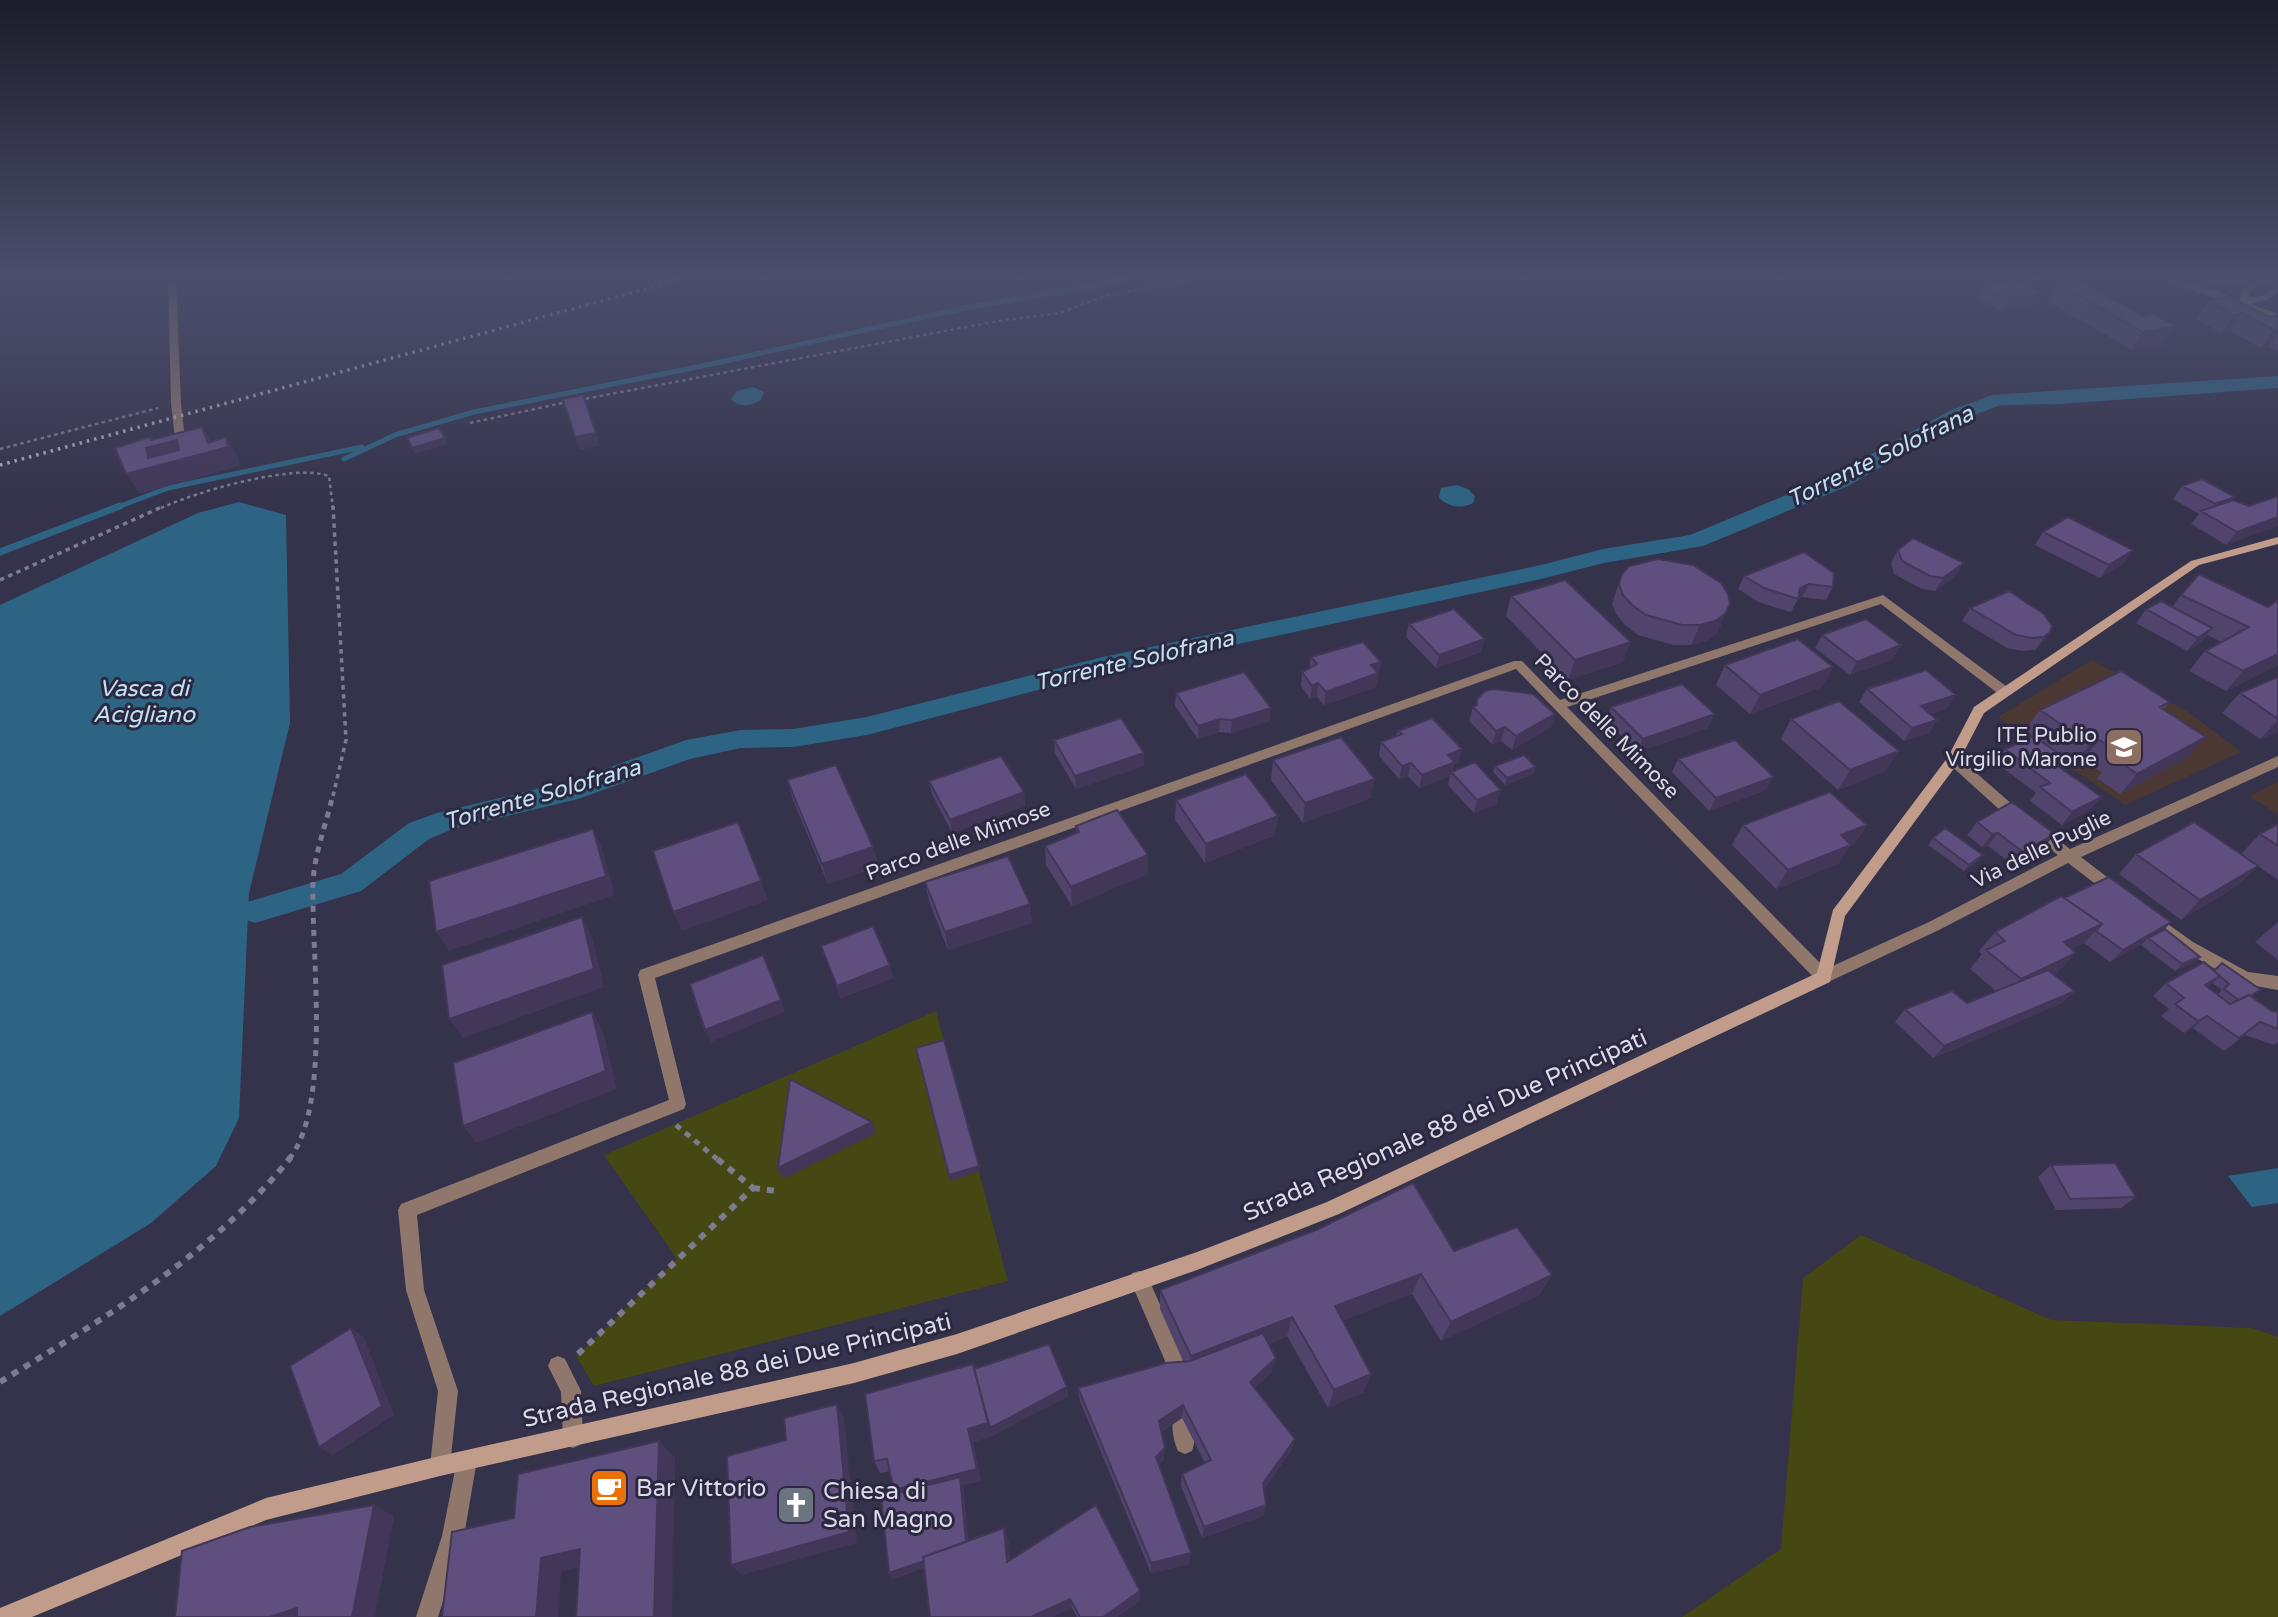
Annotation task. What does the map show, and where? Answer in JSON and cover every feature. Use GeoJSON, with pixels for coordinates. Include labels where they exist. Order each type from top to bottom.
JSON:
{"type":"FeatureCollection","features":[{"type":"Feature","properties":{"kind":"main road"},"geometry":{"type":"LineString","coordinates":[[1824,977],[1838,914],[1953,760],[1979,710],[2195,563],[2278,540]]}},
{"type":"Feature","properties":{"kind":"main road","name":"Strada Regionale 88 dei Due Principati"},"geometry":{"type":"LineString","coordinates":[[5,1617],[266,1509],[440,1466],[854,1373],[957,1344],[1196,1261],[1333,1208],[1824,977]]}},
{"type":"Feature","properties":{"kind":"street"},"geometry":{"type":"LineString","coordinates":[[174,355],[180,439]]}},
{"type":"Feature","properties":{"kind":"street"},"geometry":{"type":"LineString","coordinates":[[1558,705],[1883,599],[2005,692]]}},
{"type":"Feature","properties":{"kind":"street","name":"Parco delle Mimose"},"geometry":{"type":"LineString","coordinates":[[659,1111],[678,1104],[646,975],[1518,664],[1824,977]]}},
{"type":"Feature","properties":{"kind":"street"},"geometry":{"type":"LineString","coordinates":[[1953,760],[2012,813],[2188,946],[2245,978],[2278,983]]}},
{"type":"Feature","properties":{"kind":"street","name":"Via delle Puglie"},"geometry":{"type":"LineString","coordinates":[[1824,977],[1934,926],[2069,856],[2278,761]]}},
{"type":"Feature","properties":{"kind":"street"},"geometry":{"type":"LineString","coordinates":[[440,1466],[448,1391],[415,1290],[407,1210],[659,1111]]}},
{"type":"Feature","properties":{"kind":"street"},"geometry":{"type":"LineString","coordinates":[[1139,1280],[1179,1370]]}},
{"type":"Feature","properties":{"kind":"street"},"geometry":{"type":"LineString","coordinates":[[558,1366],[571,1391],[573,1438]]}},
{"type":"Feature","properties":{"kind":"street"},"geometry":{"type":"LineString","coordinates":[[1182,1418],[1185,1444]]}},
{"type":"Feature","properties":{"kind":"street"},"geometry":{"type":"LineString","coordinates":[[427,1617],[453,1536],[467,1460]]}},
{"type":"Feature","properties":{"kind":"path"},"geometry":{"type":"LineString","coordinates":[[470,423],[528,409],[809,355]]}},
{"type":"Feature","properties":{"kind":"path"},"geometry":{"type":"LineString","coordinates":[[0,449],[176,403]]}},
{"type":"Feature","properties":{"kind":"path"},"geometry":{"type":"LineString","coordinates":[[0,580],[181,499],[220,487],[318,472],[329,476],[332,486],[346,716],[346,740],[313,880],[315,1079],[310,1112],[294,1153],[261,1194],[183,1264],[127,1304],[0,1382]]}},
{"type":"Feature","properties":{"kind":"path"},"geometry":{"type":"LineString","coordinates":[[659,1111],[753,1188],[777,1191]]}},
{"type":"Feature","properties":{"kind":"path"},"geometry":{"type":"LineString","coordinates":[[576,1356],[753,1188]]}},
{"type":"Feature","properties":{"kind":"shaded area"},"geometry":{"type":"Polygon","coordinates":[[[2092,660],[2188,712],[2241,752],[2125,805],[1998,717],[2092,660]]]}},
{"type":"Feature","properties":{"kind":"shaded area"},"geometry":{"type":"Polygon","coordinates":[[[2278,782],[2278,814],[2249,796],[2278,782]]]}},
{"type":"Feature","properties":{"kind":"green space"},"geometry":{"type":"Polygon","coordinates":[[[936,1011],[1008,1281],[594,1386],[576,1356],[677,1259],[604,1155],[936,1011]]]}},
{"type":"Feature","properties":{"kind":"green space"},"geometry":{"type":"Polygon","coordinates":[[[1861,1235],[2051,1320],[2252,1328],[2278,1337],[2278,1617],[1682,1617],[1781,1549],[1803,1278],[1861,1235]]]}},
{"type":"Feature","properties":{"kind":"water"},"geometry":{"type":"Polygon","coordinates":[[[753,387],[764,392],[761,400],[745,405],[731,399],[737,391],[753,387]]]}},
{"type":"Feature","properties":{"kind":"water"},"geometry":{"type":"Polygon","coordinates":[[[1457,485],[1468,489],[1475,496],[1473,503],[1455,506],[1439,498],[1441,488],[1457,485]]]}},
{"type":"Feature","properties":{"kind":"water","name":"Vasca di Acigliano"},"geometry":{"type":"Polygon","coordinates":[[[239,502],[286,515],[290,723],[249,893],[239,1118],[216,1166],[151,1223],[0,1316],[0,605],[198,513],[239,502]]]}},
{"type":"Feature","properties":{"kind":"water"},"geometry":{"type":"Polygon","coordinates":[[[2278,1168],[2278,1203],[2252,1207],[2228,1176],[2278,1168]]]}},
{"type":"Feature","properties":{"kind":"building"},"geometry":{"type":"Polygon","coordinates":[[[583,395],[596,433],[575,437],[563,399],[583,395]]]}},
{"type":"Feature","properties":{"kind":"building"},"geometry":{"type":"Polygon","coordinates":[[[202,427],[208,443],[226,437],[228,447],[126,474],[115,448],[150,437],[151,440],[202,427]],[[177,440],[146,448],[148,458],[179,450],[177,440]]]}},
{"type":"Feature","properties":{"kind":"building"},"geometry":{"type":"Polygon","coordinates":[[[439,428],[445,438],[412,448],[407,438],[439,428]]]}},
{"type":"Feature","properties":{"kind":"building"},"geometry":{"type":"Polygon","coordinates":[[[2202,479],[2235,497],[2215,504],[2182,486],[2202,479]]]}},
{"type":"Feature","properties":{"kind":"building"},"geometry":{"type":"Polygon","coordinates":[[[2278,496],[2278,517],[2237,532],[2201,511],[2233,500],[2249,506],[2278,496]]]}},
{"type":"Feature","properties":{"kind":"building"},"geometry":{"type":"Polygon","coordinates":[[[2068,517],[2133,550],[2109,565],[2043,532],[2068,517]]]}},
{"type":"Feature","properties":{"kind":"building"},"geometry":{"type":"Polygon","coordinates":[[[1913,538],[1964,563],[1943,578],[1930,576],[1902,561],[1898,550],[1913,538]]]}},
{"type":"Feature","properties":{"kind":"building"},"geometry":{"type":"Polygon","coordinates":[[[1804,552],[1834,573],[1833,587],[1809,584],[1800,588],[1798,599],[1764,588],[1744,576],[1804,552]]]}},
{"type":"Feature","properties":{"kind":"building"},"geometry":{"type":"Polygon","coordinates":[[[1658,559],[1693,565],[1721,583],[1728,594],[1730,604],[1725,614],[1715,621],[1700,625],[1682,625],[1646,615],[1632,605],[1623,595],[1619,584],[1622,574],[1629,566],[1658,559]]]}},
{"type":"Feature","properties":{"kind":"building"},"geometry":{"type":"Polygon","coordinates":[[[2199,574],[2268,607],[2278,600],[2278,654],[2243,671],[2205,651],[2249,627],[2181,595],[2199,574]]]}},
{"type":"Feature","properties":{"kind":"building"},"geometry":{"type":"Polygon","coordinates":[[[1565,580],[1631,642],[1575,660],[1511,596],[1565,580]]]}},
{"type":"Feature","properties":{"kind":"building"},"geometry":{"type":"Polygon","coordinates":[[[2009,591],[2044,614],[2052,626],[2050,632],[2044,637],[2016,635],[1970,608],[2009,591]]]}},
{"type":"Feature","properties":{"kind":"building"},"geometry":{"type":"Polygon","coordinates":[[[2161,601],[2212,628],[2198,638],[2146,609],[2161,601]]]}},
{"type":"Feature","properties":{"kind":"building"},"geometry":{"type":"Polygon","coordinates":[[[1454,609],[1485,639],[1439,655],[1409,624],[1454,609]]]}},
{"type":"Feature","properties":{"kind":"building"},"geometry":{"type":"Polygon","coordinates":[[[1866,619],[1901,645],[1857,662],[1822,635],[1866,619]]]}},
{"type":"Feature","properties":{"kind":"building"},"geometry":{"type":"Polygon","coordinates":[[[1798,639],[1833,667],[1760,695],[1725,665],[1798,639]]]}},
{"type":"Feature","properties":{"kind":"building"},"geometry":{"type":"Polygon","coordinates":[[[1363,642],[1381,662],[1371,665],[1378,673],[1326,692],[1318,683],[1312,686],[1302,672],[1317,664],[1311,657],[1363,642]]]}},
{"type":"Feature","properties":{"kind":"building"},"geometry":{"type":"Polygon","coordinates":[[[1926,670],[1956,695],[1921,706],[1937,720],[1912,728],[1867,689],[1926,670]]]}},
{"type":"Feature","properties":{"kind":"building"},"geometry":{"type":"Polygon","coordinates":[[[2121,671],[2170,702],[2160,707],[2206,737],[2137,774],[2114,758],[2121,755],[2099,740],[2090,744],[2040,710],[2121,671]]]}},
{"type":"Feature","properties":{"kind":"building"},"geometry":{"type":"Polygon","coordinates":[[[1244,672],[1271,708],[1232,720],[1220,719],[1198,726],[1176,693],[1244,672]]]}},
{"type":"Feature","properties":{"kind":"building"},"geometry":{"type":"Polygon","coordinates":[[[2278,677],[2278,719],[2240,693],[2278,677]]]}},
{"type":"Feature","properties":{"kind":"building"},"geometry":{"type":"Polygon","coordinates":[[[1682,684],[1715,714],[1643,739],[1611,707],[1682,684]]]}},
{"type":"Feature","properties":{"kind":"building"},"geometry":{"type":"Polygon","coordinates":[[[1494,689],[1533,694],[1555,714],[1516,736],[1505,727],[1496,731],[1473,707],[1485,691],[1494,689]]]}},
{"type":"Feature","properties":{"kind":"building"},"geometry":{"type":"Polygon","coordinates":[[[1839,701],[1899,751],[1850,770],[1791,719],[1839,701]]]}},
{"type":"Feature","properties":{"kind":"building"},"geometry":{"type":"Polygon","coordinates":[[[1121,718],[1144,753],[1075,776],[1054,740],[1121,718]]]}},
{"type":"Feature","properties":{"kind":"building"},"geometry":{"type":"Polygon","coordinates":[[[1432,718],[1462,749],[1448,755],[1455,762],[1422,775],[1411,763],[1402,766],[1381,742],[1402,734],[1398,731],[1432,718]]]}},
{"type":"Feature","properties":{"kind":"building"},"geometry":{"type":"Polygon","coordinates":[[[2034,736],[2070,762],[2059,767],[2102,797],[2072,812],[2040,787],[2050,783],[2005,749],[2034,736]]]}},
{"type":"Feature","properties":{"kind":"building"},"geometry":{"type":"Polygon","coordinates":[[[1341,737],[1375,779],[1305,803],[1273,760],[1341,737]]]}},
{"type":"Feature","properties":{"kind":"building"},"geometry":{"type":"Polygon","coordinates":[[[1735,740],[1774,777],[1716,798],[1678,759],[1735,740]]]}},
{"type":"Feature","properties":{"kind":"building"},"geometry":{"type":"Polygon","coordinates":[[[1524,755],[1536,767],[1507,778],[1495,766],[1524,755]]]}},
{"type":"Feature","properties":{"kind":"building"},"geometry":{"type":"Polygon","coordinates":[[[1001,756],[1024,792],[950,820],[929,781],[1001,756]]]}},
{"type":"Feature","properties":{"kind":"building"},"geometry":{"type":"Polygon","coordinates":[[[1475,762],[1501,790],[1477,800],[1451,772],[1475,762]]]}},
{"type":"Feature","properties":{"kind":"building"},"geometry":{"type":"Polygon","coordinates":[[[836,765],[873,847],[822,864],[787,780],[836,765]]]}},
{"type":"Feature","properties":{"kind":"building"},"geometry":{"type":"Polygon","coordinates":[[[1246,774],[1278,816],[1206,844],[1176,800],[1246,774]]]}},
{"type":"Feature","properties":{"kind":"building"},"geometry":{"type":"Polygon","coordinates":[[[1830,792],[1867,825],[1841,835],[1851,845],[1788,870],[1743,825],[1830,792]]]}},
{"type":"Feature","properties":{"kind":"building"},"geometry":{"type":"Polygon","coordinates":[[[2012,802],[2055,834],[2023,852],[1998,833],[1992,834],[1977,822],[2012,802]]]}},
{"type":"Feature","properties":{"kind":"building"},"geometry":{"type":"Polygon","coordinates":[[[1117,810],[1148,855],[1071,887],[1045,846],[1079,832],[1076,826],[1117,810]]]}},
{"type":"Feature","properties":{"kind":"building"},"geometry":{"type":"Polygon","coordinates":[[[738,822],[761,881],[673,912],[653,851],[738,822]]]}},
{"type":"Feature","properties":{"kind":"building"},"geometry":{"type":"Polygon","coordinates":[[[2194,822],[2258,866],[2200,900],[2136,854],[2194,822]]]}},
{"type":"Feature","properties":{"kind":"building"},"geometry":{"type":"Polygon","coordinates":[[[2278,824],[2278,846],[2260,834],[2278,824]]]}},
{"type":"Feature","properties":{"kind":"building"},"geometry":{"type":"Polygon","coordinates":[[[1945,828],[1983,855],[1969,865],[1933,838],[1945,828]]]}},
{"type":"Feature","properties":{"kind":"building"},"geometry":{"type":"Polygon","coordinates":[[[593,829],[606,876],[436,932],[429,881],[593,829]]]}},
{"type":"Feature","properties":{"kind":"building"},"geometry":{"type":"Polygon","coordinates":[[[1008,856],[1030,904],[945,932],[925,882],[1008,856]]]}},
{"type":"Feature","properties":{"kind":"building"},"geometry":{"type":"Polygon","coordinates":[[[2109,877],[2171,922],[2123,950],[2096,931],[2102,924],[2064,898],[2109,877]]]}},
{"type":"Feature","properties":{"kind":"building"},"geometry":{"type":"Polygon","coordinates":[[[2061,896],[2102,924],[2064,942],[2076,953],[2021,979],[1986,950],[2005,941],[1995,932],[2061,896]]]}},
{"type":"Feature","properties":{"kind":"building"},"geometry":{"type":"Polygon","coordinates":[[[582,917],[594,969],[449,1019],[442,965],[582,917]]]}},
{"type":"Feature","properties":{"kind":"building"},"geometry":{"type":"Polygon","coordinates":[[[873,926],[890,965],[837,986],[821,946],[873,926]]]}},
{"type":"Feature","properties":{"kind":"building"},"geometry":{"type":"Polygon","coordinates":[[[2165,929],[2200,957],[2182,964],[2148,938],[2165,929]]]}},
{"type":"Feature","properties":{"kind":"building"},"geometry":{"type":"Polygon","coordinates":[[[763,955],[781,1000],[705,1030],[690,984],[763,955]]]}},
{"type":"Feature","properties":{"kind":"building"},"geometry":{"type":"Polygon","coordinates":[[[2204,962],[2220,976],[2205,985],[2230,1004],[2249,995],[2272,1011],[2278,1012],[2278,1029],[2260,1022],[2239,1038],[2207,1016],[2198,1021],[2175,1004],[2184,998],[2166,983],[2204,962]]]}},
{"type":"Feature","properties":{"kind":"building"},"geometry":{"type":"Polygon","coordinates":[[[2222,963],[2261,990],[2239,1000],[2224,989],[2229,984],[2214,971],[2222,963]]]}},
{"type":"Feature","properties":{"kind":"building"},"geometry":{"type":"Polygon","coordinates":[[[2048,970],[2075,991],[1944,1046],[1905,1009],[1952,991],[1967,1003],[2048,970]]]}},
{"type":"Feature","properties":{"kind":"building"},"geometry":{"type":"Polygon","coordinates":[[[592,1012],[606,1071],[463,1126],[453,1063],[592,1012]]]}},
{"type":"Feature","properties":{"kind":"building"},"geometry":{"type":"Polygon","coordinates":[[[944,1040],[979,1166],[949,1175],[916,1048],[944,1040]]]}},
{"type":"Feature","properties":{"kind":"building"},"geometry":{"type":"Polygon","coordinates":[[[790,1079],[872,1122],[778,1168],[790,1079]]]}},
{"type":"Feature","properties":{"kind":"building"},"geometry":{"type":"Polygon","coordinates":[[[2115,1163],[2136,1197],[2070,1199],[2051,1165],[2115,1163]]]}},
{"type":"Feature","properties":{"kind":"building"},"geometry":{"type":"Polygon","coordinates":[[[1413,1183],[1454,1251],[1517,1227],[1552,1275],[1451,1322],[1421,1274],[1335,1306],[1371,1374],[1334,1390],[1292,1317],[1191,1356],[1160,1290],[1316,1230],[1413,1183]]]}},
{"type":"Feature","properties":{"kind":"building"},"geometry":{"type":"Polygon","coordinates":[[[351,1328],[382,1406],[319,1447],[290,1366],[351,1328]]]}},
{"type":"Feature","properties":{"kind":"building"},"geometry":{"type":"Polygon","coordinates":[[[1263,1333],[1276,1358],[1250,1382],[1295,1439],[1263,1483],[1266,1505],[1204,1527],[1182,1474],[1211,1460],[1183,1405],[1159,1421],[1165,1448],[1156,1457],[1191,1553],[1151,1563],[1078,1388],[1166,1363],[1190,1361],[1263,1333]]]}},
{"type":"Feature","properties":{"kind":"building"},"geometry":{"type":"Polygon","coordinates":[[[1049,1344],[1067,1387],[990,1428],[974,1369],[1049,1344]]]}},
{"type":"Feature","properties":{"kind":"building"},"geometry":{"type":"Polygon","coordinates":[[[973,1364],[988,1423],[968,1429],[977,1469],[894,1490],[887,1459],[874,1461],[865,1394],[973,1364]]]}},
{"type":"Feature","properties":{"kind":"building","name":"Chiesa di San Magno"},"geometry":{"type":"Polygon","coordinates":[[[837,1404],[849,1532],[731,1565],[727,1456],[786,1440],[784,1418],[837,1404]]]}},
{"type":"Feature","properties":{"kind":"building"},"geometry":{"type":"Polygon","coordinates":[[[659,1441],[654,1617],[576,1617],[580,1549],[541,1558],[536,1617],[442,1617],[452,1532],[514,1518],[518,1474],[659,1441]]]}},
{"type":"Feature","properties":{"kind":"building"},"geometry":{"type":"Polygon","coordinates":[[[960,1477],[966,1542],[923,1557],[924,1561],[889,1573],[881,1497],[960,1477]]]}},
{"type":"Feature","properties":{"kind":"building"},"geometry":{"type":"Polygon","coordinates":[[[374,1505],[352,1617],[297,1617],[297,1608],[270,1617],[175,1617],[182,1551],[250,1527],[374,1505]]]}},
{"type":"Feature","properties":{"kind":"building"},"geometry":{"type":"Polygon","coordinates":[[[1096,1505],[1140,1591],[1103,1617],[1080,1617],[1070,1599],[1031,1617],[930,1617],[923,1557],[1004,1528],[1007,1562],[1096,1505]]]}},
{"type":"Feature","properties":{"kind":"waterway","name":"Torrente Solofrana"},"geometry":{"type":"LineString","coordinates":[[344,459],[395,435],[474,412],[750,355]]}},
{"type":"Feature","properties":{"kind":"waterway","name":"Torrente Solofrana"},"geometry":{"type":"LineString","coordinates":[[255,911],[351,883],[419,831],[447,820],[578,789],[686,750],[741,739],[793,738],[867,726],[1103,665],[1541,572],[1603,556],[1695,541],[1840,481],[1956,415],[1999,399],[2060,398],[2278,382]]}},
{"type":"Feature","properties":{"kind":"waterway"},"geometry":{"type":"LineString","coordinates":[[115,508],[168,488],[362,447]]}},
{"type":"Feature","properties":{"kind":"waterway"},"geometry":{"type":"LineString","coordinates":[[0,552],[120,506]]}},
{"type":"Feature","properties":{"kind":"waterway","name":"Torrente Solofrana"},"geometry":{"type":"LineString","coordinates":[[238,916],[255,911]]}},
{"type":"Feature","properties":{"kind":"railway"},"geometry":{"type":"LineString","coordinates":[[0,465],[401,355]]}},
{"type":"Feature","properties":{"kind":"place","name":"ITE Publio Virgilio Marone"},"geometry":{"type":"Point","coordinates":[2124,747]}},
{"type":"Feature","properties":{"kind":"place","name":"Bar Vittorio"},"geometry":{"type":"Point","coordinates":[609,1488]}},
{"type":"Feature","properties":{"kind":"place","name":"Chiesa di San Magno"},"geometry":{"type":"Point","coordinates":[796,1505]}}]}
